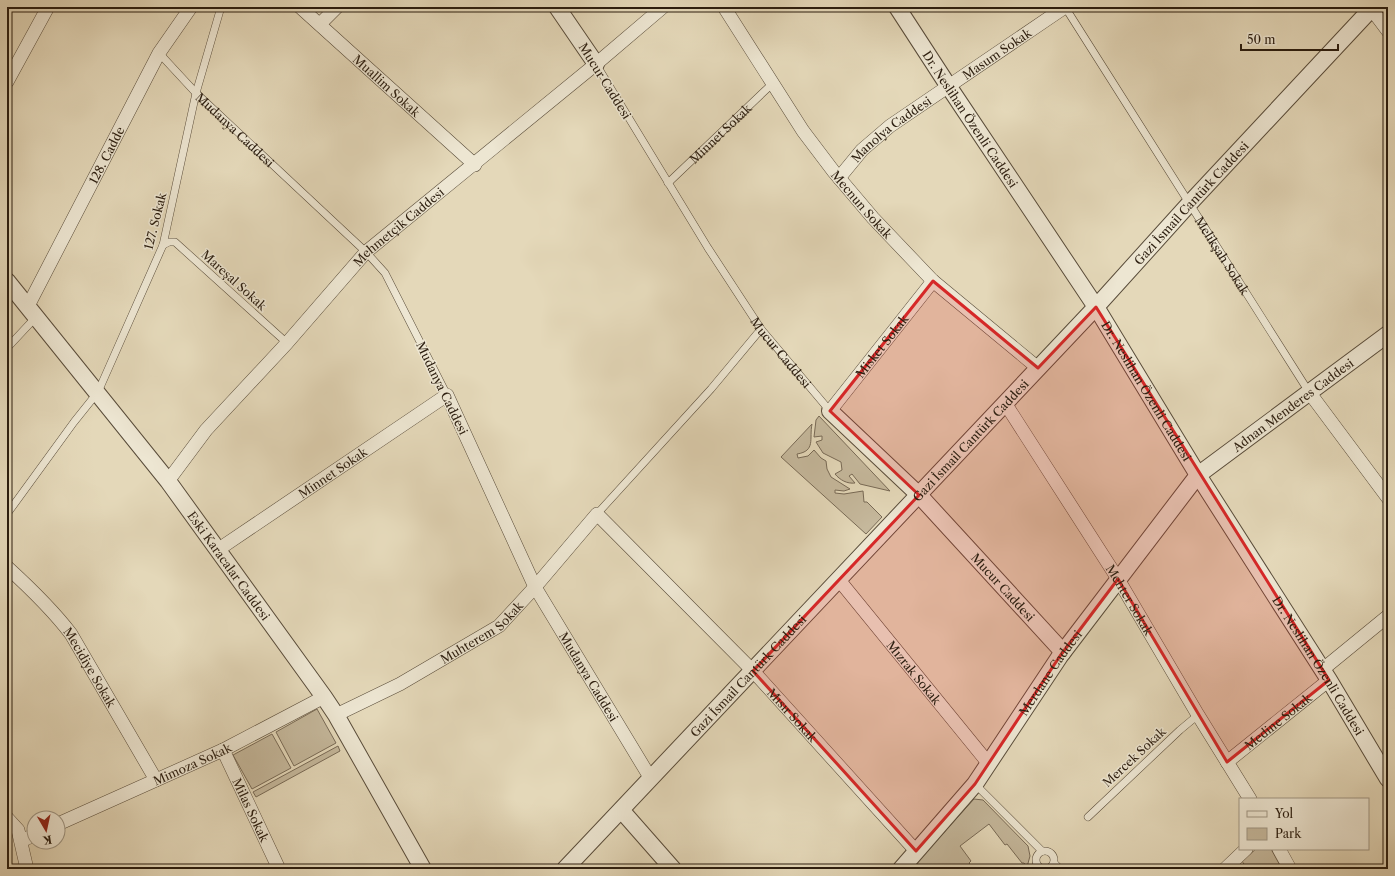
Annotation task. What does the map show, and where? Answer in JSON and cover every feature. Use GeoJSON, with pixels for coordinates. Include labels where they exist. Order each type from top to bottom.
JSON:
{"type":"FeatureCollection","features":[{"type":"Feature","properties":{"kind":"street"},"geometry":{"type":"LineString","coordinates":[[8,79],[48,7]]}},
{"type":"Feature","properties":{"kind":"street","name":"128. Cadde"},"geometry":{"type":"LineString","coordinates":[[32,311],[159,54],[191,7]]}},
{"type":"Feature","properties":{"kind":"street","name":"Muallim Sokak"},"geometry":{"type":"LineString","coordinates":[[300,7],[474,165]]}},
{"type":"Feature","properties":{"kind":"street"},"geometry":{"type":"LineString","coordinates":[[320,24],[337,7]]}},
{"type":"Feature","properties":{"kind":"street","name":"Mucur Caddesi"},"geometry":{"type":"LineString","coordinates":[[557,7],[596,64]]}},
{"type":"Feature","properties":{"kind":"street","name":"Mehmetçik Caddesi"},"geometry":{"type":"LineString","coordinates":[[168,481],[206,430],[287,343],[366,252],[474,165],[662,7]]}},
{"type":"Feature","properties":{"kind":"street","name":"Mecnun Sokak"},"geometry":{"type":"LineString","coordinates":[[724,7],[803,131],[839,178],[873,218],[933,281],[1038,368]]}},
{"type":"Feature","properties":{"kind":"street","name":"Dr. Neslihan Özenli Caddesi"},"geometry":{"type":"LineString","coordinates":[[898,7],[948,87],[1096,307],[1198,475],[1325,675],[1388,779]]}},
{"type":"Feature","properties":{"kind":"street","name":"Masum Sokak"},"geometry":{"type":"LineString","coordinates":[[948,87],[1065,7]]}},
{"type":"Feature","properties":{"kind":"street"},"geometry":{"type":"LineString","coordinates":[[1371,7],[1388,31]]}},
{"type":"Feature","properties":{"kind":"street","name":"Gazi İsmail Cantürk Caddesi"},"geometry":{"type":"LineString","coordinates":[[565,869],[622,811],[1096,307],[1371,7]]}},
{"type":"Feature","properties":{"kind":"street","name":"Manolya Caddesi"},"geometry":{"type":"LineString","coordinates":[[839,178],[874,138],[948,87]]}},
{"type":"Feature","properties":{"kind":"street","name":"Eski Karacalar Caddesi"},"geometry":{"type":"LineString","coordinates":[[7,280],[168,481],[324,697],[336,715],[423,869]]}},
{"type":"Feature","properties":{"kind":"street","name":"Misket Sokak"},"geometry":{"type":"LineString","coordinates":[[830,411],[933,281]]}},
{"type":"Feature","properties":{"kind":"street","name":"Adnan Menderes Caddesi"},"geometry":{"type":"LineString","coordinates":[[1198,475],[1388,334]]}},
{"type":"Feature","properties":{"kind":"street","name":"Melikşah Sokak"},"geometry":{"type":"LineString","coordinates":[[1309,392],[1388,498]]}},
{"type":"Feature","properties":{"kind":"street","name":"Minnet Sokak"},"geometry":{"type":"LineString","coordinates":[[218,549],[447,395]]}},
{"type":"Feature","properties":{"kind":"street","name":"Mudanya Caddesi"},"geometry":{"type":"LineString","coordinates":[[447,395],[535,587],[651,779]]}},
{"type":"Feature","properties":{"kind":"street","name":"Mehter Sokak"},"geometry":{"type":"LineString","coordinates":[[1005,403],[1118,578],[1198,715],[1249,798]]}},
{"type":"Feature","properties":{"kind":"street","name":"Mucur Caddesi"},"geometry":{"type":"LineString","coordinates":[[830,411],[919,495],[1063,652]]}},
{"type":"Feature","properties":{"kind":"street","name":"Merdane Caddesi"},"geometry":{"type":"LineString","coordinates":[[901,869],[976,784],[1063,652],[1198,475]]}},
{"type":"Feature","properties":{"kind":"street","name":"Muhterem Sokak"},"geometry":{"type":"LineString","coordinates":[[336,715],[400,684],[499,626],[535,587],[597,514]]}},
{"type":"Feature","properties":{"kind":"street","name":"Mısır Sokak"},"geometry":{"type":"LineString","coordinates":[[597,514],[754,671],[916,851]]}},
{"type":"Feature","properties":{"kind":"street","name":"Mecidiye Sokak"},"geometry":{"type":"LineString","coordinates":[[7,567],[34,591],[59,618],[71,634],[156,780]]}},
{"type":"Feature","properties":{"kind":"street","name":"Mızrak Sokak"},"geometry":{"type":"LineString","coordinates":[[839,580],[989,764]]}},
{"type":"Feature","properties":{"kind":"street","name":"Medine Sokak"},"geometry":{"type":"LineString","coordinates":[[1227,762],[1325,675],[1388,616]]}},
{"type":"Feature","properties":{"kind":"street","name":"Mimoza Sokak"},"geometry":{"type":"LineString","coordinates":[[66,820],[223,750],[324,697]]}},
{"type":"Feature","properties":{"kind":"street","name":"Milas Sokak"},"geometry":{"type":"LineString","coordinates":[[223,750],[279,869]]}},
{"type":"Feature","properties":{"kind":"street"},"geometry":{"type":"LineString","coordinates":[[622,811],[673,869]]}},
{"type":"Feature","properties":{"kind":"street"},"geometry":{"type":"LineString","coordinates":[[7,818],[18,830],[27,869]]}},
{"type":"Feature","properties":{"kind":"street"},"geometry":{"type":"LineString","coordinates":[[21,841],[26,839]]}},
{"type":"Feature","properties":{"kind":"street"},"geometry":{"type":"LineString","coordinates":[[1225,869],[1245,850]]}},
{"type":"Feature","properties":{"kind":"street"},"geometry":{"type":"LineString","coordinates":[[1280,850],[1290,869]]}},
{"type":"Feature","properties":{"kind":"lane","name":"127. Sokak"},"geometry":{"type":"LineString","coordinates":[[7,514],[74,422],[98,392],[163,245],[196,93],[221,7]]}},
{"type":"Feature","properties":{"kind":"lane","name":"Melikşah Sokak"},"geometry":{"type":"LineString","coordinates":[[1065,7],[1309,392]]}},
{"type":"Feature","properties":{"kind":"lane","name":"Mudanya Caddesi"},"geometry":{"type":"LineString","coordinates":[[159,54],[196,93],[366,252],[385,273],[447,395]]}},
{"type":"Feature","properties":{"kind":"lane","name":"Mucur Caddesi"},"geometry":{"type":"LineString","coordinates":[[596,64],[668,183],[761,329],[830,411]]}},
{"type":"Feature","properties":{"kind":"lane","name":"Minnet Sokak"},"geometry":{"type":"LineString","coordinates":[[668,183],[772,84]]}},
{"type":"Feature","properties":{"kind":"lane","name":"Mareşal Sokak"},"geometry":{"type":"LineString","coordinates":[[163,245],[169,242],[175,242],[287,343]]}},
{"type":"Feature","properties":{"kind":"lane"},"geometry":{"type":"LineString","coordinates":[[7,348],[32,311]]}},
{"type":"Feature","properties":{"kind":"lane"},"geometry":{"type":"LineString","coordinates":[[597,514],[711,389],[761,329]]}},
{"type":"Feature","properties":{"kind":"lane","name":"Mercek Sokak"},"geometry":{"type":"LineString","coordinates":[[1088,817],[1180,730],[1198,715]]}},
{"type":"Feature","properties":{"kind":"lane"},"geometry":{"type":"LineString","coordinates":[[976,784],[1042,851],[1047,851],[1052,854],[1054,863],[1060,869]]}},
{"type":"Feature","properties":{"kind":"lane"},"geometry":{"type":"LineString","coordinates":[[1042,851],[1036,857],[1038,865],[1046,869],[1054,863]]}},
{"type":"Feature","properties":{"kind":"highlighted area"},"geometry":{"type":"Polygon","coordinates":[[[933,281],[1038,368],[1096,307],[1329,680],[1227,762],[1118,579],[1060,656],[975,784],[916,851],[753,671],[919,495],[830,411],[933,281]]]}},
{"type":"Feature","properties":{"kind":"green space"},"geometry":{"type":"Polygon","coordinates":[[[819,416],[890,491],[860,484],[852,474],[849,476],[855,483],[841,480],[835,474],[842,470],[841,462],[823,453],[816,442],[822,440],[822,436],[814,437],[816,420],[819,416]]]}},
{"type":"Feature","properties":{"kind":"green space"},"geometry":{"type":"Polygon","coordinates":[[[812,424],[809,447],[807,450],[797,454],[798,458],[808,456],[814,450],[826,461],[827,469],[831,477],[850,489],[844,491],[835,490],[835,493],[844,494],[863,491],[864,502],[867,502],[882,517],[866,534],[781,457],[812,424]]]}},
{"type":"Feature","properties":{"kind":"green space"},"geometry":{"type":"Polygon","coordinates":[[[317,709],[336,743],[294,766],[276,732],[317,709]]]}},
{"type":"Feature","properties":{"kind":"green space"},"geometry":{"type":"Polygon","coordinates":[[[272,734],[291,768],[252,789],[233,755],[272,734]]]}},
{"type":"Feature","properties":{"kind":"green space"},"geometry":{"type":"Polygon","coordinates":[[[338,746],[340,751],[256,797],[253,792],[338,746]]]}},
{"type":"Feature","properties":{"kind":"green space"},"geometry":{"type":"Polygon","coordinates":[[[974,799],[983,800],[1028,846],[1030,856],[1027,867],[1007,844],[1005,845],[989,824],[960,846],[971,861],[969,863],[974,869],[911,869],[974,799]]]}},
{"type":"Feature","properties":{"kind":"green space"},"geometry":{"type":"Polygon","coordinates":[[[1255,850],[1272,850],[1282,869],[1247,869],[1242,861],[1255,850]]]}}]}
